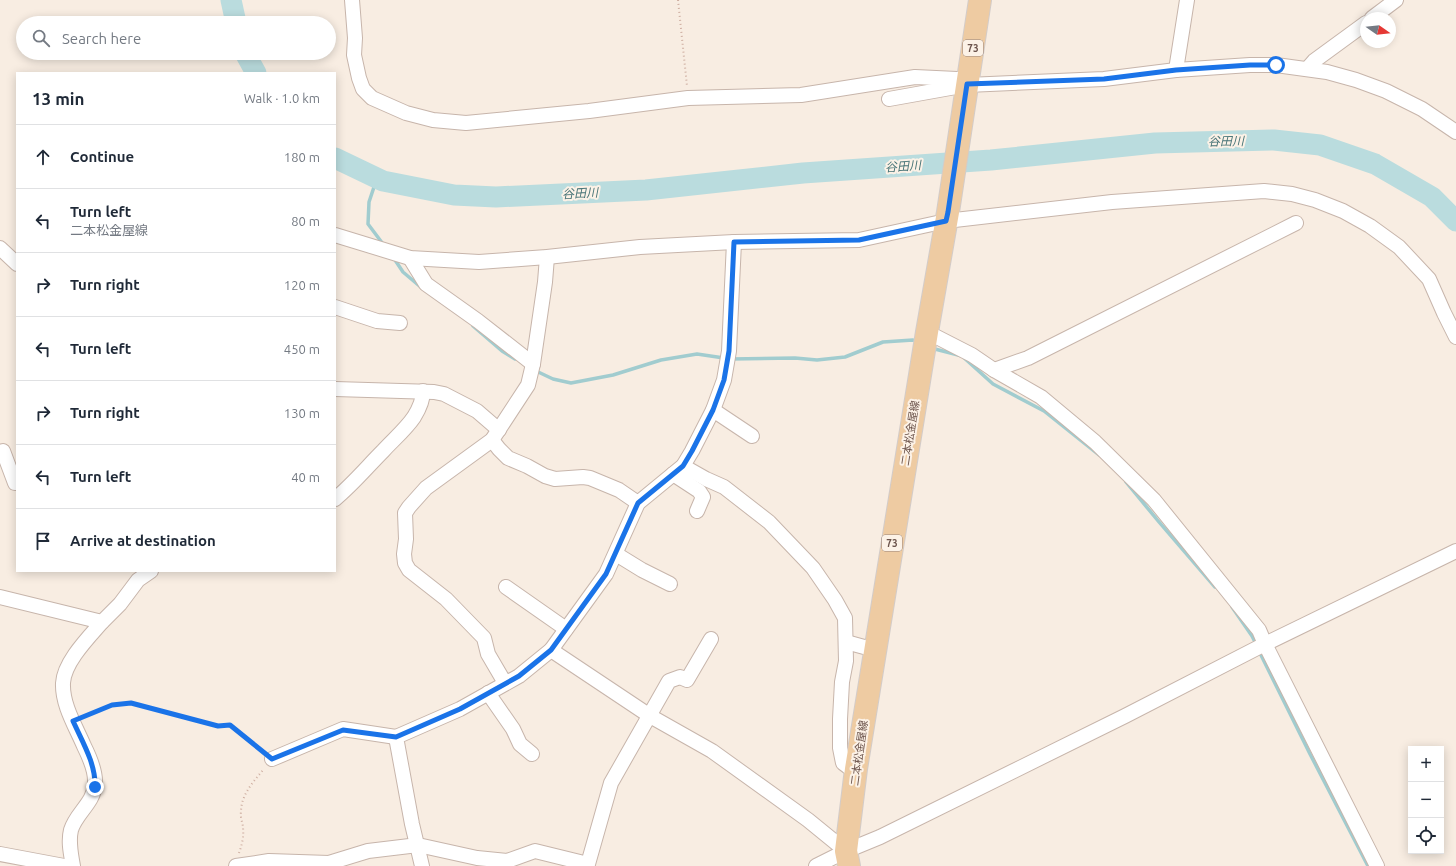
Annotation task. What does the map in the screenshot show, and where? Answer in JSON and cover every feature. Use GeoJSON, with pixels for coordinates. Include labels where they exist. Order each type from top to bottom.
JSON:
{"type":"FeatureCollection","features":[{"type":"Feature","properties":{"kind":"main road","name":"二本松金屋線"},"geometry":{"type":"LineString","coordinates":[[848,858],[855,772],[947,217],[980,0]]}},
{"type":"Feature","properties":{"kind":"street"},"geometry":{"type":"LineString","coordinates":[[352,0],[355,38],[354,55],[363,89],[372,98],[406,113],[434,120],[466,123],[589,111],[688,98],[801,95],[915,77],[957,79],[966,91]]}},
{"type":"Feature","properties":{"kind":"street"},"geometry":{"type":"LineString","coordinates":[[1176,70],[1187,0]]}},
{"type":"Feature","properties":{"kind":"street"},"geometry":{"type":"LineString","coordinates":[[1380,12],[1396,0]]}},
{"type":"Feature","properties":{"kind":"street"},"geometry":{"type":"LineString","coordinates":[[1308,69],[1314,61],[1360,27]]}},
{"type":"Feature","properties":{"kind":"street"},"geometry":{"type":"LineString","coordinates":[[889,99],[1104,79],[1176,70],[1250,65],[1276,65],[1327,72],[1356,80],[1386,91],[1422,109],[1456,132]]}},
{"type":"Feature","properties":{"kind":"street"},"geometry":{"type":"LineString","coordinates":[[336,235],[410,258],[479,262],[547,257],[640,247],[734,242],[859,240],[947,217],[1112,202],[1264,191],[1292,194],[1315,200],[1342,211],[1370,226],[1399,247],[1429,279],[1456,337]]}},
{"type":"Feature","properties":{"kind":"street"},"geometry":{"type":"LineString","coordinates":[[994,370],[1028,358],[1296,223]]}},
{"type":"Feature","properties":{"kind":"street"},"geometry":{"type":"LineString","coordinates":[[272,759],[343,730],[396,737],[460,709],[519,676],[551,650],[606,574],[638,503],[678,470],[692,451],[713,410],[724,380],[729,351],[734,242]]}},
{"type":"Feature","properties":{"kind":"street"},"geometry":{"type":"LineString","coordinates":[[0,248],[16,263]]}},
{"type":"Feature","properties":{"kind":"street"},"geometry":{"type":"LineString","coordinates":[[506,683],[488,654],[484,638],[446,599],[409,570],[405,563],[404,554],[406,539],[406,513],[409,507],[426,488],[496,435],[528,384],[533,364],[545,282],[547,257]]}},
{"type":"Feature","properties":{"kind":"street"},"geometry":{"type":"LineString","coordinates":[[410,258],[426,284],[478,321],[533,364]]}},
{"type":"Feature","properties":{"kind":"street"},"geometry":{"type":"LineString","coordinates":[[336,307],[377,321],[400,323]]}},
{"type":"Feature","properties":{"kind":"street"},"geometry":{"type":"LineString","coordinates":[[927,332],[972,355],[994,370],[1041,397],[1095,442],[1154,500],[1259,630],[1377,866]]}},
{"type":"Feature","properties":{"kind":"street"},"geometry":{"type":"LineString","coordinates":[[336,389],[423,390],[444,394],[477,411],[496,435],[499,449],[508,458],[545,476],[555,479],[583,476],[590,478],[619,490],[638,503]]}},
{"type":"Feature","properties":{"kind":"street"},"geometry":{"type":"LineString","coordinates":[[336,498],[361,475],[410,422],[423,397],[423,390]]}},
{"type":"Feature","properties":{"kind":"street"},"geometry":{"type":"LineString","coordinates":[[713,410],[752,436]]}},
{"type":"Feature","properties":{"kind":"street"},"geometry":{"type":"LineString","coordinates":[[3,451],[16,483]]}},
{"type":"Feature","properties":{"kind":"street"},"geometry":{"type":"LineString","coordinates":[[678,470],[703,497],[697,512]]}},
{"type":"Feature","properties":{"kind":"street"},"geometry":{"type":"LineString","coordinates":[[678,470],[706,479],[724,488],[769,522],[813,568],[835,600],[845,618],[846,642],[846,661],[842,682],[840,748],[843,763],[855,772]]}},
{"type":"Feature","properties":{"kind":"street"},"geometry":{"type":"LineString","coordinates":[[816,866],[848,858],[880,837],[1125,716],[1265,644],[1456,551]]}},
{"type":"Feature","properties":{"kind":"street"},"geometry":{"type":"LineString","coordinates":[[616,554],[642,570],[670,584]]}},
{"type":"Feature","properties":{"kind":"street"},"geometry":{"type":"LineString","coordinates":[[73,866],[70,848],[71,828],[92,796],[96,778],[73,721],[64,693],[63,681],[68,666],[80,648],[102,622],[120,604],[138,580],[150,572]]}},
{"type":"Feature","properties":{"kind":"street"},"geometry":{"type":"LineString","coordinates":[[506,587],[566,629]]}},
{"type":"Feature","properties":{"kind":"street"},"geometry":{"type":"LineString","coordinates":[[0,597],[102,622]]}},
{"type":"Feature","properties":{"kind":"street"},"geometry":{"type":"LineString","coordinates":[[238,860],[329,863],[368,850],[418,846],[477,858],[506,861],[518,861],[535,851],[588,864],[611,783],[650,716],[668,681],[680,676],[687,680],[711,639]]}},
{"type":"Feature","properties":{"kind":"street"},"geometry":{"type":"LineString","coordinates":[[846,642],[875,650]]}},
{"type":"Feature","properties":{"kind":"street"},"geometry":{"type":"LineString","coordinates":[[551,650],[650,716],[712,751],[808,820],[848,858]]}},
{"type":"Feature","properties":{"kind":"street"},"geometry":{"type":"LineString","coordinates":[[488,693],[513,729],[520,744],[532,754]]}},
{"type":"Feature","properties":{"kind":"street"},"geometry":{"type":"LineString","coordinates":[[840,719],[863,722]]}},
{"type":"Feature","properties":{"kind":"street"},"geometry":{"type":"LineString","coordinates":[[396,737],[412,824],[422,866]]}},
{"type":"Feature","properties":{"kind":"street"},"geometry":{"type":"LineString","coordinates":[[0,854],[64,866]]}},
{"type":"Feature","properties":{"kind":"path"},"geometry":{"type":"LineString","coordinates":[[678,0],[688,98]]}},
{"type":"Feature","properties":{"kind":"path"},"geometry":{"type":"LineString","coordinates":[[73,721],[112,705],[131,703],[218,726],[230,725],[272,759],[251,785],[243,798],[240,813],[244,830],[238,860]]}},
{"type":"Feature","properties":{"kind":"waterway","name":"谷田川"},"geometry":{"type":"LineString","coordinates":[[231,0],[234,16]]}},
{"type":"Feature","properties":{"kind":"waterway","name":"谷田川"},"geometry":{"type":"LineString","coordinates":[[249,60],[255,72]]}},
{"type":"Feature","properties":{"kind":"waterway","name":"谷田川"},"geometry":{"type":"LineString","coordinates":[[336,158],[383,181],[454,195],[496,197],[646,190],[803,173],[991,160],[1155,143],[1274,140],[1320,145],[1375,164],[1432,197],[1456,221]]}},
{"type":"Feature","properties":{"kind":"waterway"},"geometry":{"type":"LineString","coordinates":[[377,178],[369,202],[368,224],[383,244]]}},
{"type":"Feature","properties":{"kind":"waterway"},"geometry":{"type":"LineString","coordinates":[[393,257],[403,272],[423,289]]}},
{"type":"Feature","properties":{"kind":"waterway"},"geometry":{"type":"LineString","coordinates":[[473,326],[502,351],[515,359]]}},
{"type":"Feature","properties":{"kind":"waterway"},"geometry":{"type":"LineString","coordinates":[[730,359],[795,358],[817,360],[845,357],[883,342],[913,340],[918,342]]}},
{"type":"Feature","properties":{"kind":"waterway"},"geometry":{"type":"LineString","coordinates":[[931,348],[962,356],[993,384],[1044,411],[1099,455]]}},
{"type":"Feature","properties":{"kind":"waterway"},"geometry":{"type":"LineString","coordinates":[[534,370],[553,379],[571,383],[613,375],[661,360],[697,354],[724,358]]}},
{"type":"Feature","properties":{"kind":"waterway"},"geometry":{"type":"LineString","coordinates":[[1126,482],[1215,587]]}},
{"type":"Feature","properties":{"kind":"waterway"},"geometry":{"type":"LineString","coordinates":[[1232,607],[1257,646]]}},
{"type":"Feature","properties":{"kind":"waterway"},"geometry":{"type":"LineString","coordinates":[[1259,651],[1368,866]]}},
{"type":"Feature","properties":{"kind":"route"},"geometry":{"type":"LineString","coordinates":[[95,787],[96,778],[73,721],[112,705],[131,703],[218,726],[230,725],[272,759],[343,730],[396,737],[460,709],[519,676],[551,650],[606,574],[632,521],[638,503],[683,466],[713,410],[724,380],[729,351],[734,242],[859,240],[946,221],[967,84],[1104,79],[1176,70],[1250,65],[1276,65]]}}]}
